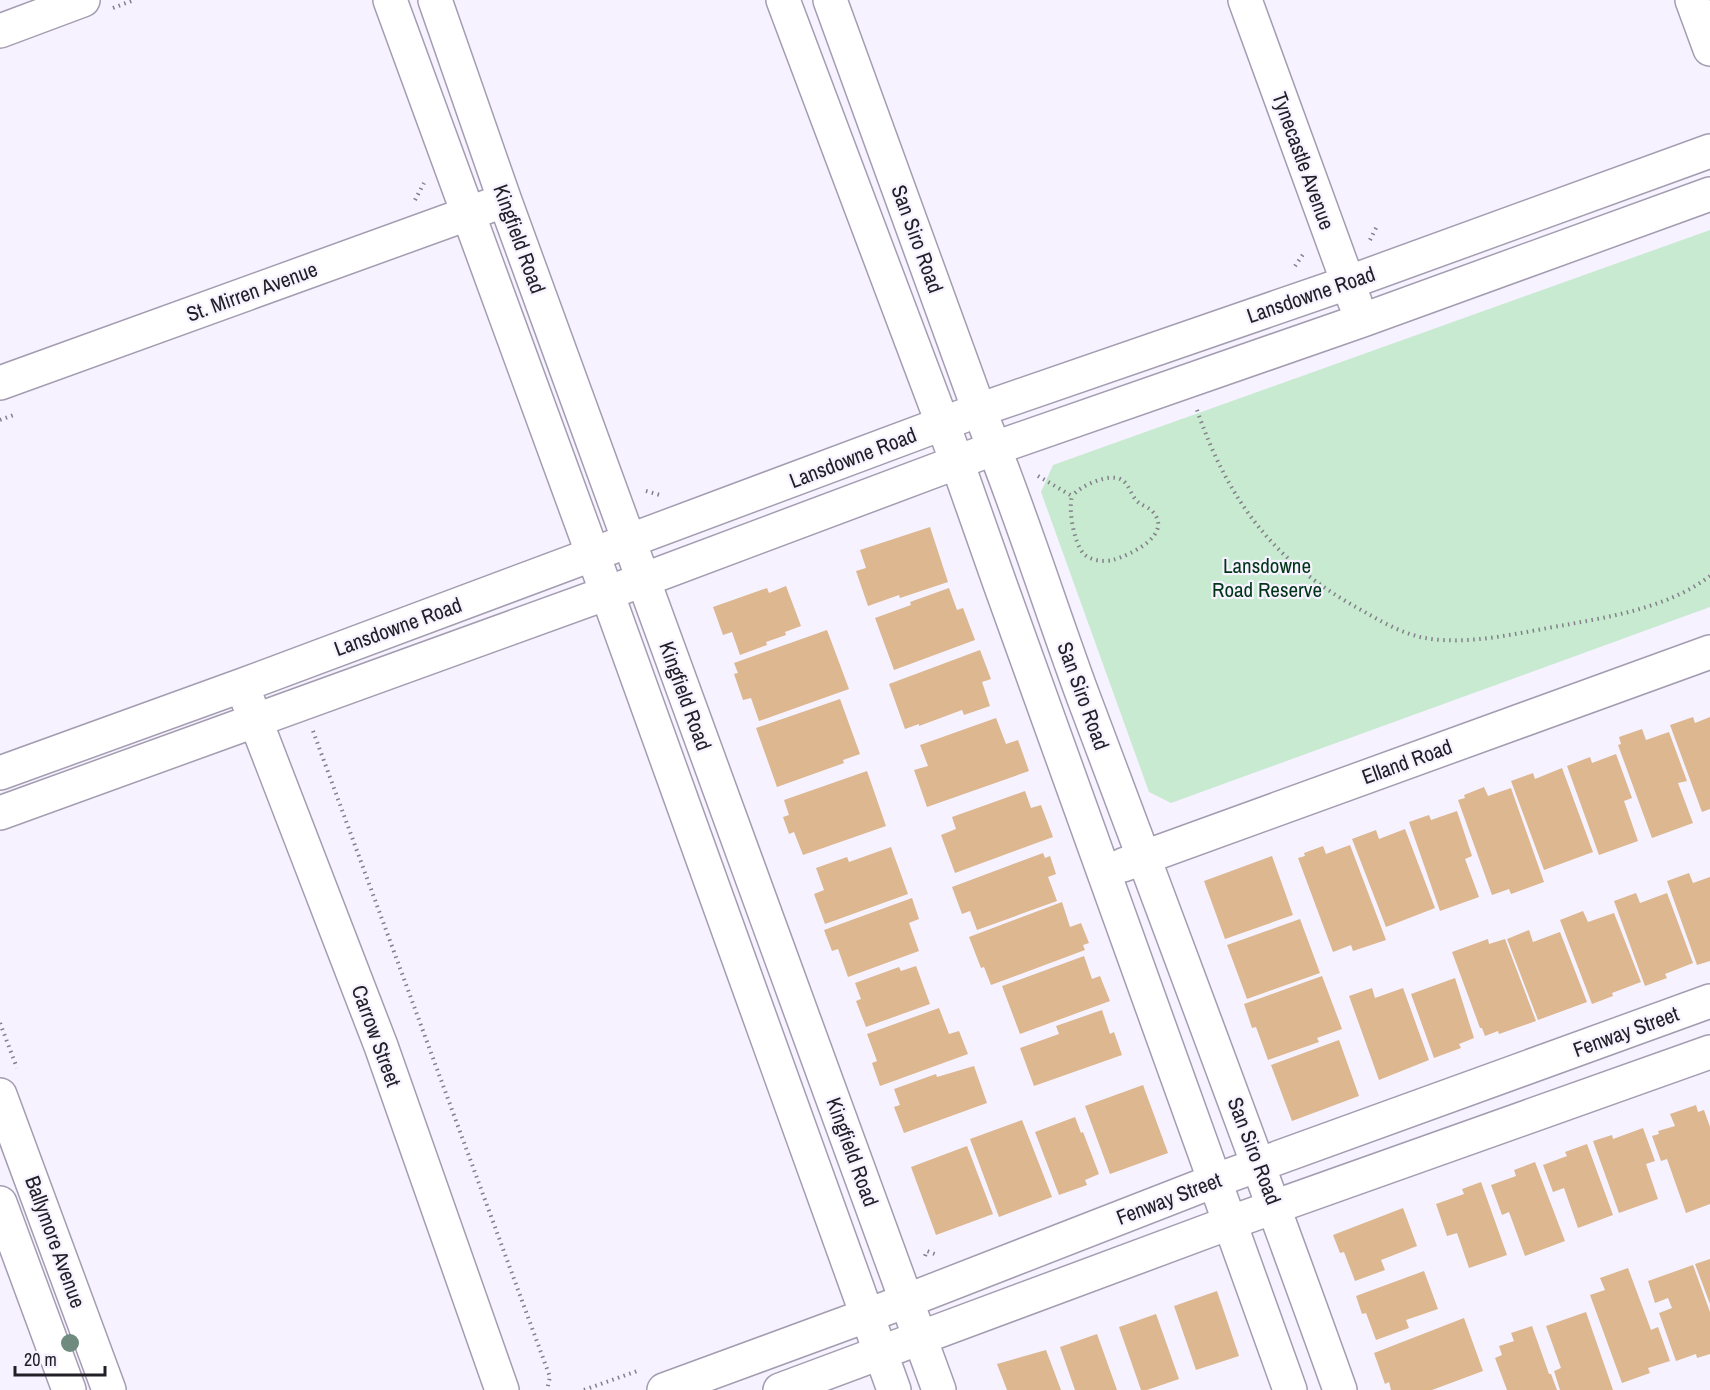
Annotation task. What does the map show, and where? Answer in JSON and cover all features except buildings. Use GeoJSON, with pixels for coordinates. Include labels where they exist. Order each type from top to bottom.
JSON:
{"type":"FeatureCollection","features":[{"type":"Feature","properties":{"kind":"street"},"geometry":{"type":"LineString","coordinates":[[0,31],[83,0]]}},
{"type":"Feature","properties":{"kind":"street","name":"Kingfield Road"},"geometry":{"type":"LineString","coordinates":[[390,0],[470,213],[894,1390]]}},
{"type":"Feature","properties":{"kind":"street","name":"Kingfield Road"},"geometry":{"type":"LineString","coordinates":[[435,0],[505,201],[939,1390]]}},
{"type":"Feature","properties":{"kind":"street","name":"San Siro Road"},"geometry":{"type":"LineString","coordinates":[[783,0],[957,462],[1290,1390]]}},
{"type":"Feature","properties":{"kind":"street","name":"San Siro Road"},"geometry":{"type":"LineString","coordinates":[[830,0],[1068,655],[1275,1207],[1340,1390]]}},
{"type":"Feature","properties":{"kind":"street","name":"Tynecastle Avenue"},"geometry":{"type":"LineString","coordinates":[[1245,0],[1347,283],[1363,320]]}},
{"type":"Feature","properties":{"kind":"street"},"geometry":{"type":"LineString","coordinates":[[1692,0],[1710,49]]}},
{"type":"Feature","properties":{"kind":"street","name":"Lansdowne Road"},"geometry":{"type":"LineString","coordinates":[[0,773],[629,542],[979,410],[1347,283],[1710,151]]}},
{"type":"Feature","properties":{"kind":"street","name":"Lansdowne Road"},"geometry":{"type":"LineString","coordinates":[[0,813],[643,580],[994,448],[1363,320],[1710,194]]}},
{"type":"Feature","properties":{"kind":"street","name":"St. Mirren Avenue"},"geometry":{"type":"LineString","coordinates":[[0,383],[505,201]]}},
{"type":"Feature","properties":{"kind":"street","name":"Elland Road"},"geometry":{"type":"LineString","coordinates":[[1105,873],[1710,651]]}},
{"type":"Feature","properties":{"kind":"street","name":"Carrow Street"},"geometry":{"type":"LineString","coordinates":[[243,685],[381,1046],[502,1390]]}},
{"type":"Feature","properties":{"kind":"street","name":"Fenway Street"},"geometry":{"type":"LineString","coordinates":[[658,1378],[906,1301],[1214,1181],[1710,1001]]}},
{"type":"Feature","properties":{"kind":"street","name":"Fenway Street"},"geometry":{"type":"LineString","coordinates":[[780,1390],[1229,1223],[1710,1052]]}},
{"type":"Feature","properties":{"kind":"street","name":"Ballymore Avenue"},"geometry":{"type":"LineString","coordinates":[[3,1113],[11,1161],[109,1390]]}},
{"type":"Feature","properties":{"kind":"street","name":"Ballymore Avenue"},"geometry":{"type":"LineString","coordinates":[[0,1203],[69,1390]]}},
{"type":"Feature","properties":{"kind":"path"},"geometry":{"type":"LineString","coordinates":[[415,200],[428,177]]}},
{"type":"Feature","properties":{"kind":"path"},"geometry":{"type":"LineString","coordinates":[[1293,269],[1308,246]]}},
{"type":"Feature","properties":{"kind":"path"},"geometry":{"type":"LineString","coordinates":[[1196,406],[1204,432],[1238,500],[1294,566],[1348,603],[1393,627],[1424,638],[1450,640],[1500,636],[1601,619],[1671,598],[1710,576]]}},
{"type":"Feature","properties":{"kind":"path"},"geometry":{"type":"LineString","coordinates":[[0,420],[22,411]]}},
{"type":"Feature","properties":{"kind":"path"},"geometry":{"type":"LineString","coordinates":[[1034,474],[1072,496]]}},
{"type":"Feature","properties":{"kind":"path"},"geometry":{"type":"LineString","coordinates":[[1116,477],[1124,481],[1137,502],[1154,513],[1158,521],[1156,532],[1146,545],[1119,558],[1107,561],[1095,560],[1081,551],[1070,511],[1072,496],[1078,489],[1093,482],[1116,477]]}},
{"type":"Feature","properties":{"kind":"path"},"geometry":{"type":"LineString","coordinates":[[310,723],[550,1377],[547,1390]]}},
{"type":"Feature","properties":{"kind":"path"},"geometry":{"type":"LineString","coordinates":[[584,1390],[658,1378]]}},
{"type":"Feature","properties":{"kind":"green space","name":"Lansdowne Road Reserve"},"geometry":{"type":"Polygon","coordinates":[[[1710,230],[1710,607],[1171,803],[1149,792],[1041,492],[1053,465],[1710,230]]]}}]}
